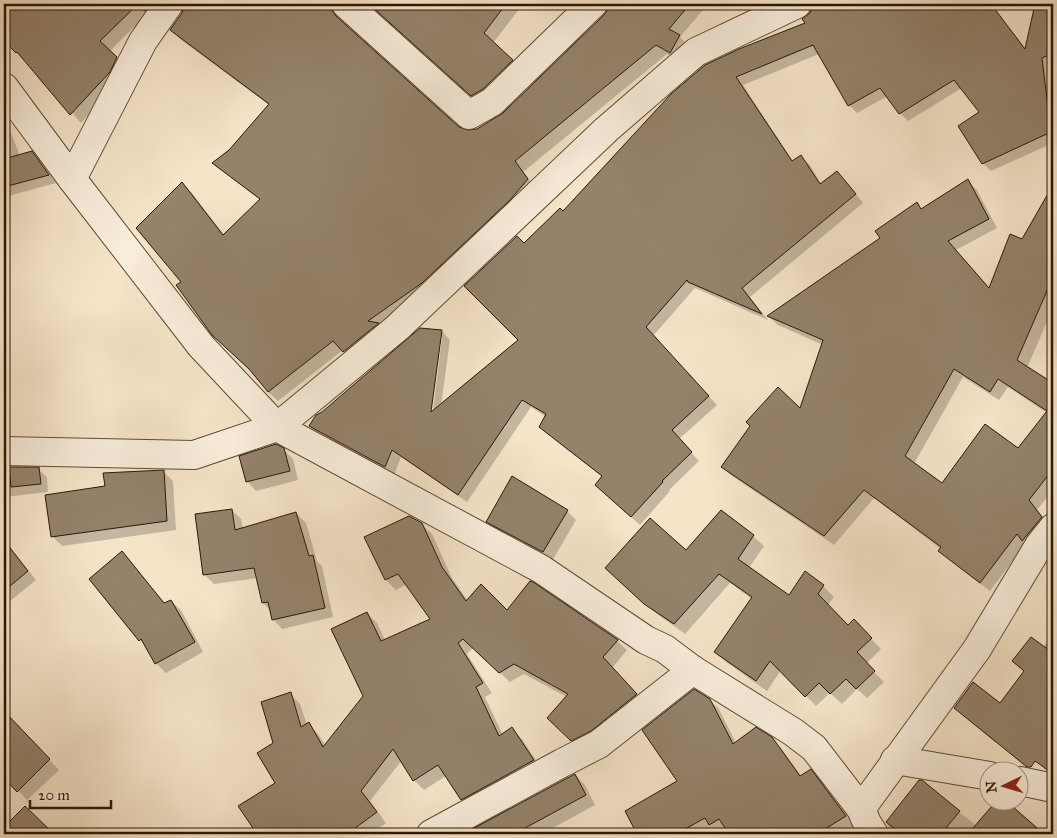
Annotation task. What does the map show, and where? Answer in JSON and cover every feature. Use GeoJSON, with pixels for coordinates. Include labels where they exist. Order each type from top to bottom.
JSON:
{"type":"FeatureCollection","features":[{"type":"Feature","properties":{"kind":"street"},"geometry":{"type":"LineString","coordinates":[[72,180],[143,41],[169,4]]}},
{"type":"Feature","properties":{"kind":"street"},"geometry":{"type":"LineString","coordinates":[[346,4],[469,115],[492,102],[593,4]]}},
{"type":"Feature","properties":{"kind":"street"},"geometry":{"type":"LineString","coordinates":[[4,451],[194,455],[277,427],[397,328],[607,129],[696,52],[796,4]]}},
{"type":"Feature","properties":{"kind":"street"},"geometry":{"type":"LineString","coordinates":[[4,87],[72,180],[201,346],[277,427],[541,569],[646,640],[665,649],[693,670],[793,732],[814,748],[864,825]]}},
{"type":"Feature","properties":{"kind":"street"},"geometry":{"type":"LineString","coordinates":[[864,825],[895,760],[977,649],[1040,544],[1053,528]]}},
{"type":"Feature","properties":{"kind":"street"},"geometry":{"type":"LineString","coordinates":[[431,834],[599,744],[693,670]]}},
{"type":"Feature","properties":{"kind":"street"},"geometry":{"type":"LineString","coordinates":[[895,760],[980,774]]}},
{"type":"Feature","properties":{"kind":"street"},"geometry":{"type":"LineString","coordinates":[[1030,783],[1053,788]]}},
{"type":"Feature","properties":{"kind":"building"},"geometry":{"type":"Polygon","coordinates":[[[4,4],[150,4],[145,11],[137,5],[100,41],[117,57],[110,72],[70,115],[17,52],[4,41],[4,4]]]}},
{"type":"Feature","properties":{"kind":"building"},"geometry":{"type":"Polygon","coordinates":[[[184,4],[331,4],[331,9],[336,16],[459,127],[468,130],[477,129],[503,113],[604,15],[608,9],[608,4],[690,4],[669,29],[680,35],[670,53],[656,45],[515,161],[528,179],[510,200],[422,283],[368,321],[379,323],[343,352],[333,341],[268,392],[249,369],[212,335],[176,285],[181,282],[136,228],[182,182],[223,235],[260,199],[212,163],[229,150],[269,104],[170,30],[182,13],[184,4]]]}},
{"type":"Feature","properties":{"kind":"building"},"geometry":{"type":"Polygon","coordinates":[[[369,4],[506,4],[484,33],[513,60],[483,89],[471,96],[369,4]]]}},
{"type":"Feature","properties":{"kind":"building"},"geometry":{"type":"Polygon","coordinates":[[[820,4],[991,4],[1025,49],[1035,4],[1053,4],[1053,53],[1042,58],[1051,132],[982,164],[958,126],[979,112],[954,80],[899,114],[880,88],[848,106],[813,45],[736,77],[792,161],[801,155],[820,184],[837,171],[856,194],[742,288],[762,314],[687,280],[646,327],[709,396],[672,430],[692,452],[662,481],[631,517],[595,485],[602,476],[539,427],[546,414],[522,400],[458,495],[392,450],[385,467],[309,426],[316,415],[322,412],[420,328],[442,330],[431,412],[518,340],[464,286],[517,236],[524,243],[560,208],[563,211],[671,94],[705,65],[739,49],[805,23],[802,19],[820,4]]]}},
{"type":"Feature","properties":{"kind":"building"},"geometry":{"type":"Polygon","coordinates":[[[32,151],[49,175],[4,187],[4,159],[32,151]]]}},
{"type":"Feature","properties":{"kind":"building"},"geometry":{"type":"Polygon","coordinates":[[[968,179],[989,219],[948,241],[989,288],[1010,234],[1022,239],[1053,185],[1053,277],[1017,360],[1053,383],[1053,469],[1029,500],[1042,517],[1022,541],[1017,534],[980,583],[938,551],[941,547],[864,490],[824,536],[721,467],[750,426],[746,422],[778,387],[800,408],[823,340],[767,316],[880,238],[875,231],[917,202],[921,209],[968,179]],[[954,369],[905,456],[942,483],[985,424],[1018,448],[1047,411],[998,379],[990,392],[954,369]]]}},
{"type":"Feature","properties":{"kind":"building"},"geometry":{"type":"Polygon","coordinates":[[[276,444],[284,448],[290,471],[246,482],[239,456],[276,444]]]}},
{"type":"Feature","properties":{"kind":"building"},"geometry":{"type":"Polygon","coordinates":[[[9,467],[39,467],[41,484],[11,487],[9,467]]]}},
{"type":"Feature","properties":{"kind":"building"},"geometry":{"type":"Polygon","coordinates":[[[164,470],[167,521],[51,537],[45,495],[105,486],[103,473],[164,470]]]}},
{"type":"Feature","properties":{"kind":"building"},"geometry":{"type":"Polygon","coordinates":[[[512,476],[568,510],[543,552],[486,522],[512,476]]]}},
{"type":"Feature","properties":{"kind":"building"},"geometry":{"type":"Polygon","coordinates":[[[232,509],[235,530],[296,512],[309,556],[313,555],[325,608],[272,620],[268,602],[262,603],[254,568],[203,575],[195,514],[232,509]]]}},
{"type":"Feature","properties":{"kind":"building"},"geometry":{"type":"Polygon","coordinates":[[[721,510],[754,535],[738,559],[789,595],[805,571],[824,585],[818,594],[848,625],[854,619],[872,638],[857,652],[875,671],[856,689],[846,679],[830,694],[819,683],[805,697],[770,661],[756,681],[714,652],[752,597],[719,574],[674,624],[644,604],[605,568],[650,518],[686,550],[721,510]]]}},
{"type":"Feature","properties":{"kind":"building"},"geometry":{"type":"Polygon","coordinates":[[[409,516],[422,523],[442,567],[466,601],[481,584],[507,610],[530,581],[533,582],[618,640],[603,657],[637,694],[591,731],[571,741],[547,718],[568,694],[514,664],[499,673],[463,639],[458,643],[483,683],[476,687],[499,736],[512,727],[534,760],[461,800],[438,765],[413,781],[393,749],[361,791],[377,812],[347,834],[257,834],[238,806],[275,783],[257,753],[273,743],[261,702],[291,692],[301,727],[309,722],[323,747],[363,696],[331,629],[367,612],[381,641],[430,619],[398,574],[385,580],[364,537],[409,516]]]}},
{"type":"Feature","properties":{"kind":"building"},"geometry":{"type":"Polygon","coordinates":[[[4,540],[28,571],[4,591],[4,540]]]}},
{"type":"Feature","properties":{"kind":"building"},"geometry":{"type":"Polygon","coordinates":[[[122,551],[164,603],[171,600],[195,642],[155,664],[141,639],[139,641],[89,579],[122,551]]]}},
{"type":"Feature","properties":{"kind":"building"},"geometry":{"type":"Polygon","coordinates":[[[1031,637],[1053,653],[1053,772],[1035,761],[1030,767],[1030,760],[1018,760],[954,708],[973,682],[1000,703],[1024,671],[1012,661],[1031,637]]]}},
{"type":"Feature","properties":{"kind":"building"},"geometry":{"type":"Polygon","coordinates":[[[694,689],[710,699],[733,744],[756,727],[772,737],[800,776],[811,769],[846,816],[817,834],[729,834],[719,819],[709,825],[705,818],[676,834],[637,834],[625,811],[677,781],[642,730],[694,689]]]}},
{"type":"Feature","properties":{"kind":"building"},"geometry":{"type":"Polygon","coordinates":[[[4,711],[50,759],[17,792],[4,778],[4,711]]]}},
{"type":"Feature","properties":{"kind":"building"},"geometry":{"type":"Polygon","coordinates":[[[575,774],[586,795],[514,834],[463,834],[575,774]]]}},
{"type":"Feature","properties":{"kind":"building"},"geometry":{"type":"Polygon","coordinates":[[[919,780],[922,780],[960,811],[941,834],[901,834],[886,822],[919,780]]]}},
{"type":"Feature","properties":{"kind":"building"},"geometry":{"type":"Polygon","coordinates":[[[25,806],[54,834],[4,834],[4,827],[25,806]]]}},
{"type":"Feature","properties":{"kind":"building"},"geometry":{"type":"Polygon","coordinates":[[[988,810],[1016,810],[1044,834],[968,834],[988,810]]]}}]}
